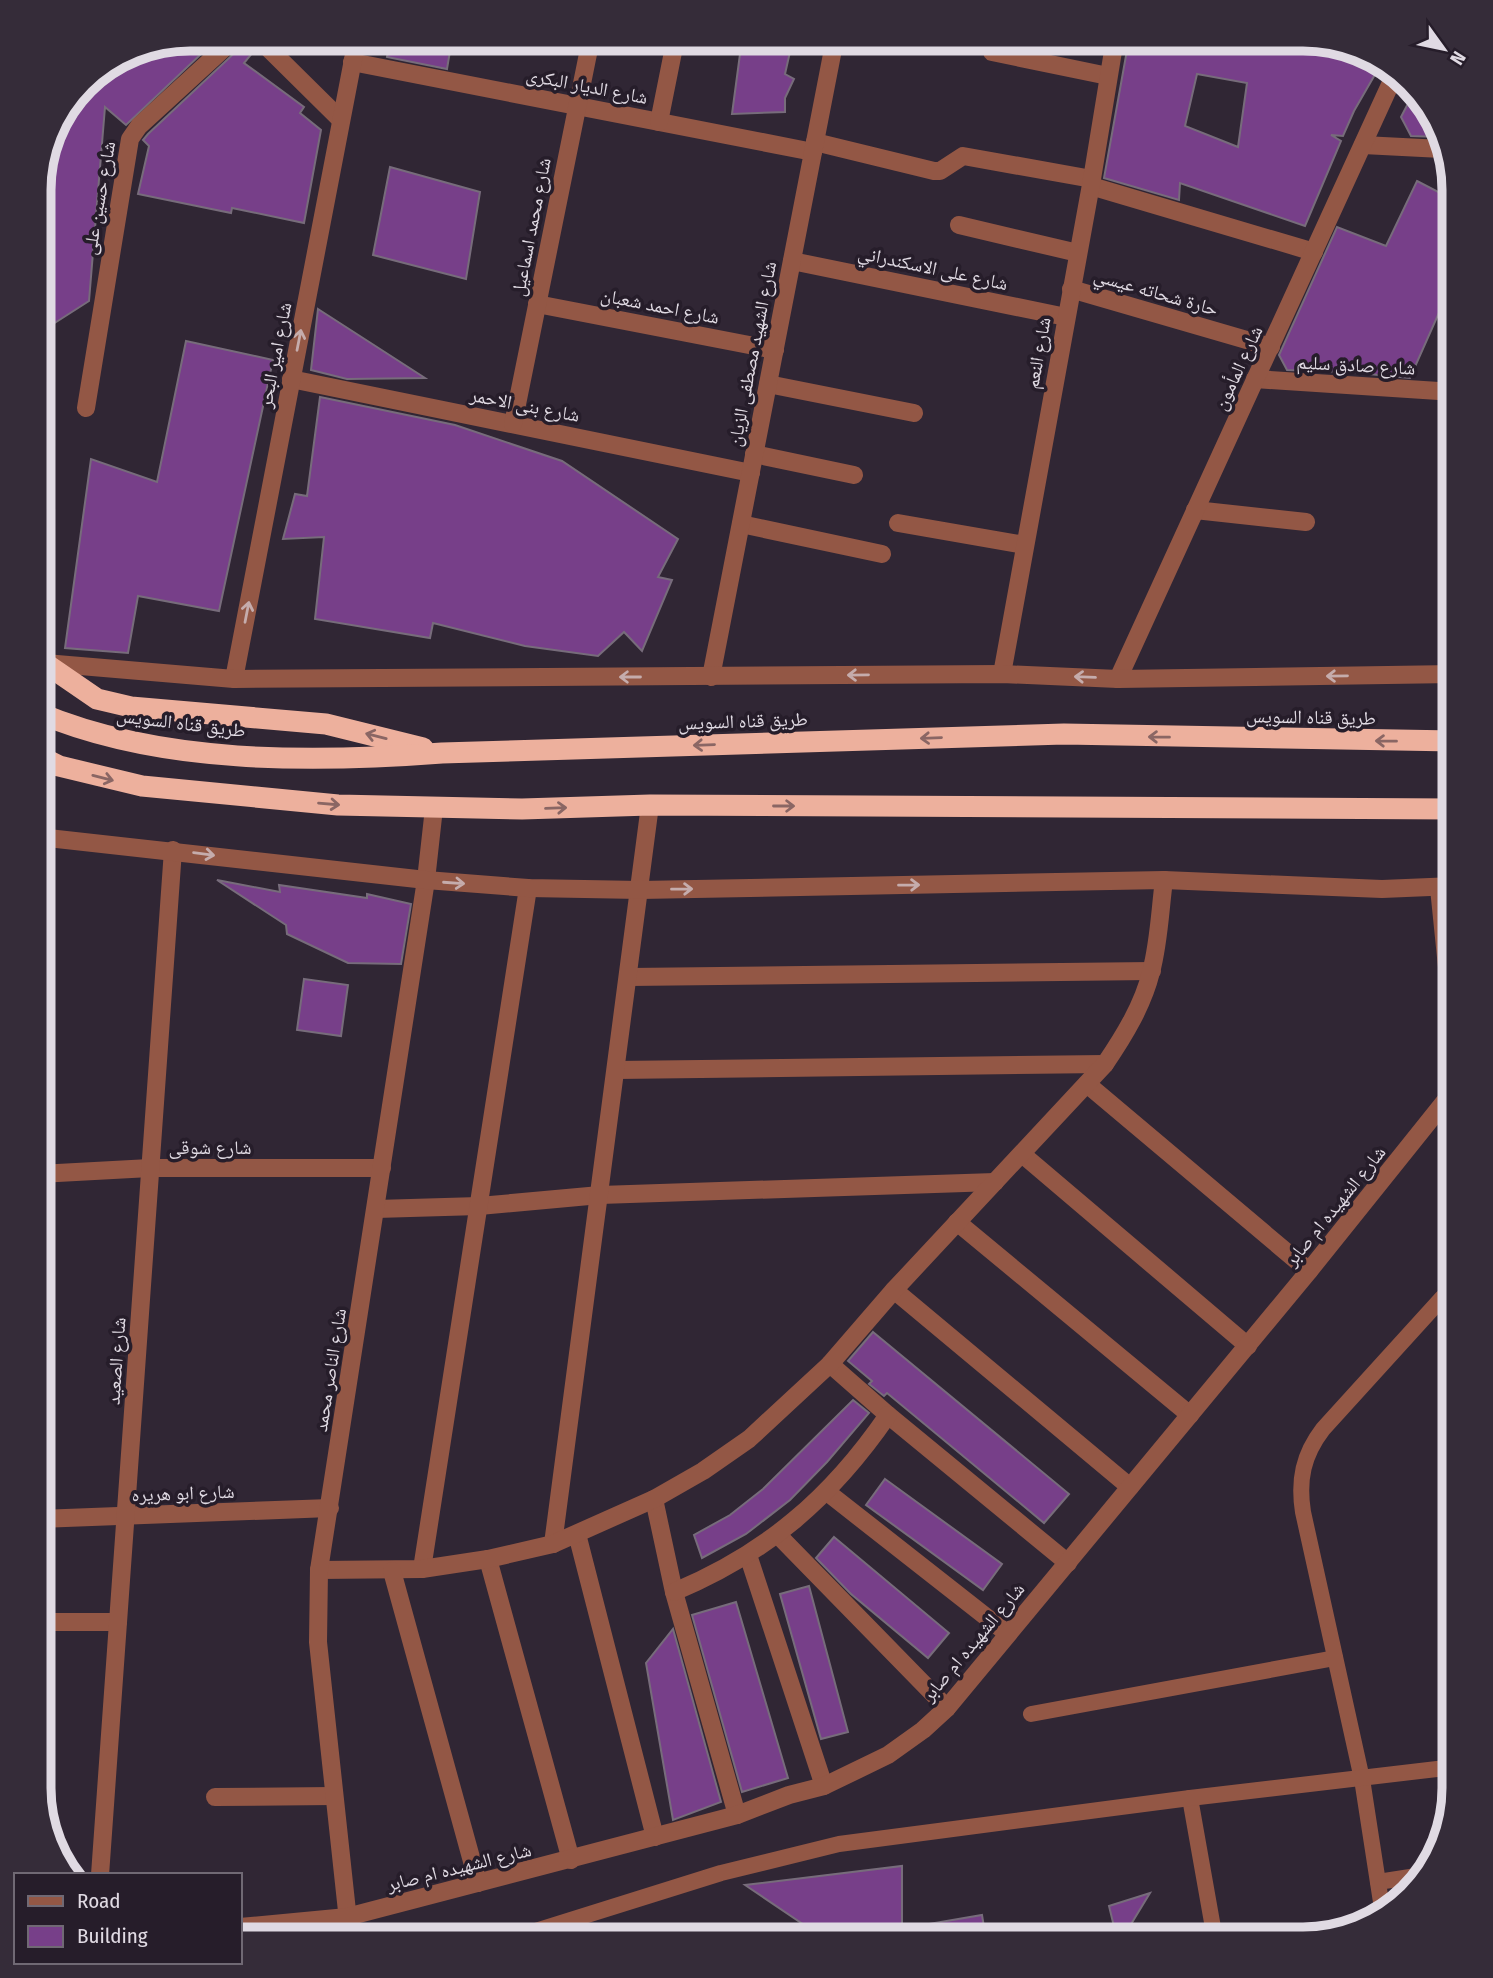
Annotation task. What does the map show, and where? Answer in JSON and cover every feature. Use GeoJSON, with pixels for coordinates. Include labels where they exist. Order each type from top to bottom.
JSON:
{"type":"FeatureCollection","features":[{"type":"Feature","properties":{"kind":"highway"},"geometry":{"type":"LineString","coordinates":[[51,668],[97,699],[120,705],[326,724],[442,753]]}},
{"type":"Feature","properties":{"kind":"highway","name":"طريق قناه السويس"},"geometry":{"type":"LineString","coordinates":[[51,718],[76,729],[103,736],[186,750],[300,760],[363,759],[442,753],[1064,734],[1442,741]]}},
{"type":"Feature","properties":{"kind":"highway"},"geometry":{"type":"LineString","coordinates":[[51,762],[142,786],[338,805],[522,809],[650,805],[1442,809]]}},
{"type":"Feature","properties":{"kind":"street","name":"شارع حسين على"},"geometry":{"type":"LineString","coordinates":[[86,408],[130,139],[139,126],[220,51]]}},
{"type":"Feature","properties":{"kind":"street"},"geometry":{"type":"LineString","coordinates":[[271,51],[341,120]]}},
{"type":"Feature","properties":{"kind":"street","name":"شارع امير البحر"},"geometry":{"type":"LineString","coordinates":[[234,679],[354,51]]}},
{"type":"Feature","properties":{"kind":"street","name":"شارع محمد اسماعيل"},"geometry":{"type":"LineString","coordinates":[[513,424],[588,51]]}},
{"type":"Feature","properties":{"kind":"street"},"geometry":{"type":"LineString","coordinates":[[659,122],[673,51]]}},
{"type":"Feature","properties":{"kind":"street","name":"شارع الشهيد مصطفى الزيان"},"geometry":{"type":"LineString","coordinates":[[711,677],[833,51]]}},
{"type":"Feature","properties":{"kind":"street","name":"شارع النعم"},"geometry":{"type":"LineString","coordinates":[[1002,674],[1113,51]]}},
{"type":"Feature","properties":{"kind":"street"},"geometry":{"type":"LineString","coordinates":[[992,52],[1108,76]]}},
{"type":"Feature","properties":{"kind":"street","name":"شارع الديار البكرى"},"geometry":{"type":"LineString","coordinates":[[352,62],[659,122],[814,147],[934,171],[940,171],[963,156],[1091,183],[1314,252]]}},
{"type":"Feature","properties":{"kind":"street","name":"شارع المأمون"},"geometry":{"type":"LineString","coordinates":[[1118,679],[1391,83]]}},
{"type":"Feature","properties":{"kind":"street"},"geometry":{"type":"LineString","coordinates":[[1363,145],[1436,149]]}},
{"type":"Feature","properties":{"kind":"street"},"geometry":{"type":"LineString","coordinates":[[958,225],[1078,253]]}},
{"type":"Feature","properties":{"kind":"street","name":"شارع على الاسكندراني"},"geometry":{"type":"LineString","coordinates":[[792,261],[1066,317]]}},
{"type":"Feature","properties":{"kind":"street","name":"حارة شحاته عيسي"},"geometry":{"type":"LineString","coordinates":[[1071,289],[1271,347]]}},
{"type":"Feature","properties":{"kind":"street","name":"شارع احمد شعبان"},"geometry":{"type":"LineString","coordinates":[[537,304],[775,350]]}},
{"type":"Feature","properties":{"kind":"street","name":"شارع بنى الاحمر"},"geometry":{"type":"LineString","coordinates":[[291,379],[751,473]]}},
{"type":"Feature","properties":{"kind":"street","name":"شارع صادق سليم"},"geometry":{"type":"LineString","coordinates":[[1255,379],[1442,390]]}},
{"type":"Feature","properties":{"kind":"street"},"geometry":{"type":"LineString","coordinates":[[768,384],[914,414]]}},
{"type":"Feature","properties":{"kind":"street"},"geometry":{"type":"LineString","coordinates":[[754,454],[854,475]]}},
{"type":"Feature","properties":{"kind":"street"},"geometry":{"type":"LineString","coordinates":[[1195,510],[1306,522]]}},
{"type":"Feature","properties":{"kind":"street"},"geometry":{"type":"LineString","coordinates":[[898,523],[1025,545]]}},
{"type":"Feature","properties":{"kind":"street"},"geometry":{"type":"LineString","coordinates":[[741,524],[882,554]]}},
{"type":"Feature","properties":{"kind":"street","name":"طريق قناه السويس"},"geometry":{"type":"LineString","coordinates":[[51,663],[234,679],[1002,674],[1118,679],[1442,674]]}},
{"type":"Feature","properties":{"kind":"street"},"geometry":{"type":"LineString","coordinates":[[553,1544],[650,805]]}},
{"type":"Feature","properties":{"kind":"street","name":"شارع الناصر محمد"},"geometry":{"type":"LineString","coordinates":[[348,1927],[318,1642],[319,1570],[426,880],[434,808]]}},
{"type":"Feature","properties":{"kind":"street"},"geometry":{"type":"LineString","coordinates":[[51,837],[426,880],[528,888],[640,890],[1164,880],[1382,889],[1442,888]]}},
{"type":"Feature","properties":{"kind":"street","name":"شارع الصعيد"},"geometry":{"type":"LineString","coordinates":[[100,1873],[173,850]]}},
{"type":"Feature","properties":{"kind":"street"},"geometry":{"type":"LineString","coordinates":[[319,1570],[422,1569],[488,1559],[553,1544],[654,1499],[703,1471],[749,1438],[830,1364],[894,1290],[1105,1064],[1138,1008],[1152,971],[1164,880]]}},
{"type":"Feature","properties":{"kind":"street"},"geometry":{"type":"LineString","coordinates":[[422,1569],[528,888]]}},
{"type":"Feature","properties":{"kind":"street"},"geometry":{"type":"LineString","coordinates":[[629,977],[1152,971]]}},
{"type":"Feature","properties":{"kind":"street"},"geometry":{"type":"LineString","coordinates":[[616,1070],[1105,1064]]}},
{"type":"Feature","properties":{"kind":"street"},"geometry":{"type":"LineString","coordinates":[[1087,1084],[1309,1271]]}},
{"type":"Feature","properties":{"kind":"street","name":"شارع الشهيده ام صابر"},"geometry":{"type":"LineString","coordinates":[[242,1927],[347,1917],[571,1860],[737,1815],[789,1794],[824,1786],[888,1755],[923,1730],[947,1708],[1248,1346],[1442,1105]]}},
{"type":"Feature","properties":{"kind":"street"},"geometry":{"type":"LineString","coordinates":[[1022,1154],[1248,1346]]}},
{"type":"Feature","properties":{"kind":"street","name":"شارع شوقى"},"geometry":{"type":"LineString","coordinates":[[51,1173],[150,1168],[382,1168]]}},
{"type":"Feature","properties":{"kind":"street"},"geometry":{"type":"LineString","coordinates":[[376,1209],[479,1206],[600,1195],[995,1182]]}},
{"type":"Feature","properties":{"kind":"street"},"geometry":{"type":"LineString","coordinates":[[957,1222],[1190,1415]]}},
{"type":"Feature","properties":{"kind":"street"},"geometry":{"type":"LineString","coordinates":[[894,1290],[1130,1487]]}},
{"type":"Feature","properties":{"kind":"street"},"geometry":{"type":"LineString","coordinates":[[830,1364],[1068,1563]]}},
{"type":"Feature","properties":{"kind":"street"},"geometry":{"type":"LineString","coordinates":[[674,1592],[748,1555],[778,1535],[850,1468],[888,1415]]}},
{"type":"Feature","properties":{"kind":"street"},"geometry":{"type":"LineString","coordinates":[[827,1492],[1009,1634]]}},
{"type":"Feature","properties":{"kind":"street"},"geometry":{"type":"LineString","coordinates":[[654,1499],[674,1592],[737,1815]]}},
{"type":"Feature","properties":{"kind":"street","name":"شارع ابو هريره"},"geometry":{"type":"LineString","coordinates":[[51,1519],[330,1508]]}},
{"type":"Feature","properties":{"kind":"street"},"geometry":{"type":"LineString","coordinates":[[577,1534],[655,1837]]}},
{"type":"Feature","properties":{"kind":"street"},"geometry":{"type":"LineString","coordinates":[[778,1535],[947,1708]]}},
{"type":"Feature","properties":{"kind":"street"},"geometry":{"type":"LineString","coordinates":[[748,1555],[824,1786]]}},
{"type":"Feature","properties":{"kind":"street"},"geometry":{"type":"LineString","coordinates":[[488,1559],[571,1860]]}},
{"type":"Feature","properties":{"kind":"street"},"geometry":{"type":"LineString","coordinates":[[391,1571],[478,1884]]}},
{"type":"Feature","properties":{"kind":"street"},"geometry":{"type":"LineString","coordinates":[[51,1622],[118,1622]]}},
{"type":"Feature","properties":{"kind":"street"},"geometry":{"type":"LineString","coordinates":[[215,1797],[334,1796]]}},
{"type":"Feature","properties":{"kind":"lane"},"geometry":{"type":"LineString","coordinates":[[1381,1903],[1362,1779],[1300,1494],[1301,1476],[1305,1459],[1323,1429],[1442,1298]]}},
{"type":"Feature","properties":{"kind":"lane"},"geometry":{"type":"LineString","coordinates":[[1031,1714],[1335,1658]]}},
{"type":"Feature","properties":{"kind":"lane"},"geometry":{"type":"LineString","coordinates":[[551,1927],[721,1873],[839,1844],[1442,1769]]}},
{"type":"Feature","properties":{"kind":"lane"},"geometry":{"type":"LineString","coordinates":[[1190,1798],[1214,1927]]}},
{"type":"Feature","properties":{"kind":"lane"},"geometry":{"type":"LineString","coordinates":[[1377,1882],[1409,1877]]}},
{"type":"Feature","properties":{"kind":"building"},"geometry":{"type":"Polygon","coordinates":[[[204,51],[126,125],[105,107],[89,301],[51,325],[51,181],[55,154],[65,128],[80,105],[98,85],[120,69],[163,53],[204,51]]]}},
{"type":"Feature","properties":{"kind":"building"},"geometry":{"type":"Polygon","coordinates":[[[237,51],[254,51],[244,63],[304,107],[300,113],[321,130],[304,223],[232,208],[231,213],[138,194],[149,146],[143,140],[237,51]]]}},
{"type":"Feature","properties":{"kind":"building"},"geometry":{"type":"Polygon","coordinates":[[[388,51],[450,51],[447,69],[387,57],[388,51]]]}},
{"type":"Feature","properties":{"kind":"building"},"geometry":{"type":"Polygon","coordinates":[[[740,51],[790,51],[785,74],[794,79],[785,98],[785,112],[732,114],[740,51]]]}},
{"type":"Feature","properties":{"kind":"building"},"geometry":{"type":"Polygon","coordinates":[[[1127,51],[1312,51],[1339,55],[1377,72],[1343,136],[1331,135],[1341,141],[1305,226],[1180,183],[1179,200],[1104,178],[1127,51]],[[1197,74],[1185,126],[1238,147],[1247,83],[1197,74]]]}},
{"type":"Feature","properties":{"kind":"building"},"geometry":{"type":"Polygon","coordinates":[[[1410,100],[1432,137],[1411,136],[1401,117],[1410,100]]]}},
{"type":"Feature","properties":{"kind":"building"},"geometry":{"type":"Polygon","coordinates":[[[390,167],[480,192],[466,279],[373,255],[390,167]]]}},
{"type":"Feature","properties":{"kind":"building"},"geometry":{"type":"Polygon","coordinates":[[[1417,181],[1442,194],[1442,306],[1410,378],[1287,370],[1279,355],[1337,227],[1386,246],[1417,181]]]}},
{"type":"Feature","properties":{"kind":"building"},"geometry":{"type":"Polygon","coordinates":[[[318,309],[425,378],[347,379],[311,370],[318,309]]]}},
{"type":"Feature","properties":{"kind":"building"},"geometry":{"type":"Polygon","coordinates":[[[186,341],[273,360],[219,611],[138,596],[128,653],[65,648],[91,459],[157,482],[186,341]]]}},
{"type":"Feature","properties":{"kind":"building"},"geometry":{"type":"Polygon","coordinates":[[[320,397],[455,425],[562,461],[678,539],[658,577],[672,580],[642,651],[624,632],[598,656],[525,646],[433,623],[430,638],[315,619],[324,537],[283,539],[295,494],[307,496],[320,397]]]}},
{"type":"Feature","properties":{"kind":"building"},"geometry":{"type":"Polygon","coordinates":[[[217,880],[280,892],[279,885],[367,898],[367,894],[411,904],[401,964],[348,963],[287,934],[286,925],[217,880]]]}},
{"type":"Feature","properties":{"kind":"building"},"geometry":{"type":"Polygon","coordinates":[[[304,979],[348,985],[341,1036],[297,1030],[304,979]]]}},
{"type":"Feature","properties":{"kind":"building"},"geometry":{"type":"Polygon","coordinates":[[[873,1332],[1069,1494],[1044,1523],[887,1393],[884,1396],[869,1384],[872,1381],[848,1361],[873,1332]]]}},
{"type":"Feature","properties":{"kind":"building"},"geometry":{"type":"Polygon","coordinates":[[[853,1400],[869,1413],[827,1462],[790,1500],[746,1534],[702,1558],[694,1535],[730,1515],[763,1489],[853,1400]]]}},
{"type":"Feature","properties":{"kind":"building"},"geometry":{"type":"Polygon","coordinates":[[[885,1479],[1002,1564],[983,1590],[866,1505],[885,1479]]]}},
{"type":"Feature","properties":{"kind":"building"},"geometry":{"type":"Polygon","coordinates":[[[834,1537],[949,1633],[928,1658],[851,1594],[816,1558],[834,1537]]]}},
{"type":"Feature","properties":{"kind":"building"},"geometry":{"type":"Polygon","coordinates":[[[809,1586],[848,1732],[821,1739],[780,1594],[809,1586]]]}},
{"type":"Feature","properties":{"kind":"building"},"geometry":{"type":"Polygon","coordinates":[[[736,1602],[788,1778],[742,1792],[692,1615],[736,1602]]]}},
{"type":"Feature","properties":{"kind":"building"},"geometry":{"type":"Polygon","coordinates":[[[673,1629],[721,1802],[673,1820],[646,1663],[673,1629]]]}},
{"type":"Feature","properties":{"kind":"building"},"geometry":{"type":"Polygon","coordinates":[[[902,1866],[902,1927],[807,1927],[745,1885],[902,1866]]]}},
{"type":"Feature","properties":{"kind":"building"},"geometry":{"type":"Polygon","coordinates":[[[1150,1893],[1129,1927],[1114,1927],[1109,1906],[1150,1893]]]}},
{"type":"Feature","properties":{"kind":"building"},"geometry":{"type":"Polygon","coordinates":[[[982,1915],[984,1927],[911,1927],[982,1915]]]}}]}
